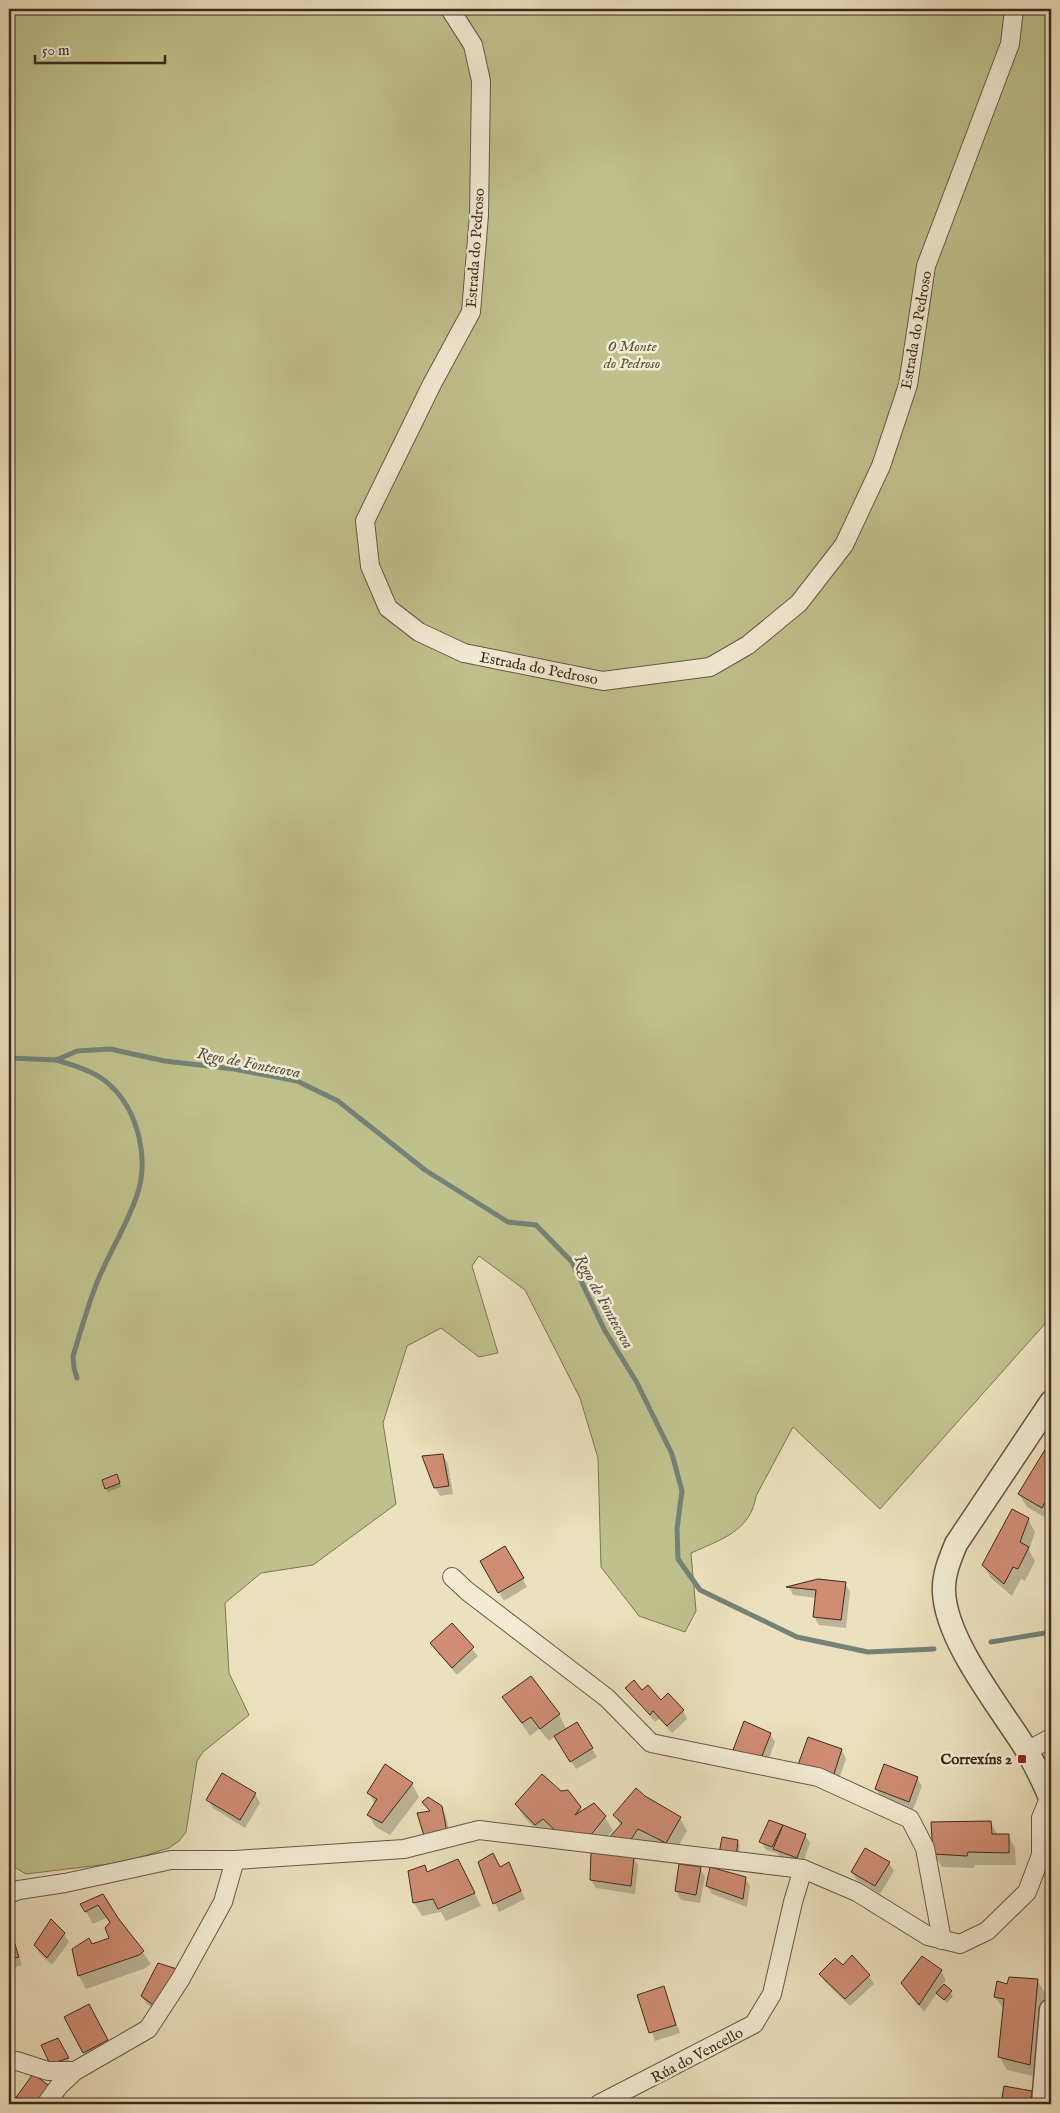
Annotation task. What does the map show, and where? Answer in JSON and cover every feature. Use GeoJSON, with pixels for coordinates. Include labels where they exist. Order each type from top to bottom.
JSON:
{"type":"FeatureCollection","features":[{"type":"Feature","properties":{"kind":"street","name":"Estrada do Pedroso"},"geometry":{"type":"LineString","coordinates":[[450,9],[474,45],[481,81],[479,215],[471,312],[432,384],[365,521],[370,566],[388,608],[419,632],[464,653],[604,681],[710,667],[748,645],[799,603],[844,545],[881,466],[908,385],[926,266],[1010,44],[1014,9]]}},
{"type":"Feature","properties":{"kind":"street"},"geometry":{"type":"LineString","coordinates":[[9,1894],[19,1890],[65,1884],[171,1860],[234,1860],[404,1849],[479,1830],[803,1869],[857,1892],[928,1936],[960,1944],[987,1931],[1027,1892],[1041,1855],[1042,1818],[1050,1798],[1027,1751],[956,1638],[947,1614],[944,1591],[947,1567],[956,1544],[1051,1402]]}},
{"type":"Feature","properties":{"kind":"street"},"geometry":{"type":"LineString","coordinates":[[452,1577],[467,1591],[606,1698],[651,1743],[818,1778],[910,1819],[925,1848],[942,1940]]}},
{"type":"Feature","properties":{"kind":"street"},"geometry":{"type":"LineString","coordinates":[[1027,1751],[1051,1738]]}},
{"type":"Feature","properties":{"kind":"street"},"geometry":{"type":"LineString","coordinates":[[46,2104],[58,2086],[75,2071],[148,2029],[180,1980],[223,1902],[234,1860]]}},
{"type":"Feature","properties":{"kind":"street","name":"Rúa do Vencello"},"geometry":{"type":"LineString","coordinates":[[599,2104],[754,2024],[772,1994],[793,1902],[803,1869]]}},
{"type":"Feature","properties":{"kind":"street"},"geometry":{"type":"LineString","coordinates":[[1043,2104],[1051,2010]]}},
{"type":"Feature","properties":{"kind":"street"},"geometry":{"type":"LineString","coordinates":[[9,2062],[17,2061],[48,2071],[75,2071]]}},
{"type":"Feature","properties":{"kind":"green space","name":"O Monte do Pedroso"},"geometry":{"type":"Polygon","coordinates":[[[9,9],[1051,9],[1051,1317],[880,1509],[793,1427],[756,1496],[748,1518],[732,1533],[713,1544],[691,1553],[696,1611],[685,1632],[639,1616],[601,1567],[598,1458],[580,1398],[525,1290],[479,1256],[472,1266],[498,1353],[479,1357],[441,1328],[407,1346],[383,1423],[396,1504],[313,1565],[261,1573],[225,1603],[229,1673],[249,1715],[203,1752],[197,1761],[186,1832],[179,1841],[169,1848],[125,1862],[26,1874],[9,1864],[9,9]]]}},
{"type":"Feature","properties":{"kind":"building"},"geometry":{"type":"Polygon","coordinates":[[[1049,1443],[1051,1444],[1051,1491],[1042,1508],[1018,1494],[1049,1443]]]}},
{"type":"Feature","properties":{"kind":"building"},"geometry":{"type":"Polygon","coordinates":[[[443,1454],[449,1486],[434,1488],[422,1456],[443,1454]]]}},
{"type":"Feature","properties":{"kind":"building"},"geometry":{"type":"Polygon","coordinates":[[[117,1474],[120,1483],[105,1489],[102,1480],[117,1474]]]}},
{"type":"Feature","properties":{"kind":"building"},"geometry":{"type":"Polygon","coordinates":[[[1012,1509],[1029,1518],[1020,1542],[1029,1547],[1018,1569],[1013,1567],[1004,1584],[982,1565],[1012,1509]]]}},
{"type":"Feature","properties":{"kind":"building"},"geometry":{"type":"Polygon","coordinates":[[[505,1546],[524,1578],[498,1593],[480,1561],[505,1546]]]}},
{"type":"Feature","properties":{"kind":"building"},"geometry":{"type":"Polygon","coordinates":[[[818,1579],[846,1582],[841,1620],[813,1617],[816,1590],[786,1587],[818,1579]]]}},
{"type":"Feature","properties":{"kind":"building"},"geometry":{"type":"Polygon","coordinates":[[[452,1623],[474,1647],[452,1668],[430,1643],[452,1623]]]}},
{"type":"Feature","properties":{"kind":"building"},"geometry":{"type":"Polygon","coordinates":[[[531,1676],[560,1714],[540,1729],[531,1717],[522,1723],[502,1697],[531,1676]]]}},
{"type":"Feature","properties":{"kind":"building"},"geometry":{"type":"Polygon","coordinates":[[[634,1680],[642,1690],[648,1685],[661,1700],[668,1693],[684,1710],[667,1726],[653,1711],[650,1715],[625,1688],[634,1680]]]}},
{"type":"Feature","properties":{"kind":"building"},"geometry":{"type":"Polygon","coordinates":[[[744,1721],[771,1733],[760,1761],[733,1750],[744,1721]]]}},
{"type":"Feature","properties":{"kind":"building"},"geometry":{"type":"Polygon","coordinates":[[[577,1722],[593,1748],[570,1762],[554,1736],[577,1722]]]}},
{"type":"Feature","properties":{"kind":"building"},"geometry":{"type":"Polygon","coordinates":[[[808,1737],[842,1749],[833,1777],[798,1765],[808,1737]]]}},
{"type":"Feature","properties":{"kind":"building"},"geometry":{"type":"Polygon","coordinates":[[[385,1764],[413,1783],[382,1823],[367,1815],[377,1799],[367,1793],[385,1764]]]}},
{"type":"Feature","properties":{"kind":"building"},"geometry":{"type":"Polygon","coordinates":[[[884,1764],[918,1777],[909,1802],[875,1789],[884,1764]]]}},
{"type":"Feature","properties":{"kind":"building"},"geometry":{"type":"Polygon","coordinates":[[[222,1773],[256,1793],[240,1820],[206,1800],[222,1773]]]}},
{"type":"Feature","properties":{"kind":"building"},"geometry":{"type":"Polygon","coordinates":[[[542,1774],[561,1791],[568,1790],[581,1807],[575,1815],[594,1803],[606,1816],[590,1836],[556,1831],[543,1819],[535,1825],[515,1804],[542,1774]]]}},
{"type":"Feature","properties":{"kind":"building"},"geometry":{"type":"Polygon","coordinates":[[[636,1788],[645,1796],[681,1817],[666,1843],[638,1829],[629,1842],[607,1840],[622,1823],[613,1815],[636,1788]]]}},
{"type":"Feature","properties":{"kind":"building"},"geometry":{"type":"Polygon","coordinates":[[[428,1797],[442,1806],[447,1832],[425,1839],[417,1813],[430,1811],[422,1802],[428,1797]]]}},
{"type":"Feature","properties":{"kind":"building"},"geometry":{"type":"Polygon","coordinates":[[[769,1820],[783,1825],[772,1847],[759,1842],[769,1820]]]}},
{"type":"Feature","properties":{"kind":"building"},"geometry":{"type":"Polygon","coordinates":[[[991,1821],[992,1834],[1009,1834],[1009,1853],[968,1852],[967,1856],[933,1854],[931,1822],[991,1821]]]}},
{"type":"Feature","properties":{"kind":"building"},"geometry":{"type":"Polygon","coordinates":[[[783,1825],[806,1834],[797,1858],[773,1849],[783,1825]]]}},
{"type":"Feature","properties":{"kind":"building"},"geometry":{"type":"Polygon","coordinates":[[[722,1837],[738,1840],[736,1857],[719,1854],[722,1837]]]}},
{"type":"Feature","properties":{"kind":"building"},"geometry":{"type":"Polygon","coordinates":[[[865,1848],[890,1862],[875,1886],[851,1872],[865,1848]]]}},
{"type":"Feature","properties":{"kind":"building"},"geometry":{"type":"Polygon","coordinates":[[[591,1852],[634,1856],[631,1886],[590,1880],[591,1852]]]}},
{"type":"Feature","properties":{"kind":"building"},"geometry":{"type":"Polygon","coordinates":[[[493,1853],[500,1867],[509,1862],[521,1891],[493,1904],[478,1862],[493,1853]]]}},
{"type":"Feature","properties":{"kind":"building"},"geometry":{"type":"Polygon","coordinates":[[[458,1859],[475,1893],[438,1909],[433,1899],[413,1903],[408,1871],[425,1865],[427,1872],[458,1859]]]}},
{"type":"Feature","properties":{"kind":"building"},"geometry":{"type":"Polygon","coordinates":[[[679,1864],[701,1867],[696,1895],[675,1891],[679,1864]]]}},
{"type":"Feature","properties":{"kind":"building"},"geometry":{"type":"Polygon","coordinates":[[[710,1867],[746,1877],[743,1899],[706,1886],[710,1867]]]}},
{"type":"Feature","properties":{"kind":"building"},"geometry":{"type":"Polygon","coordinates":[[[103,1894],[118,1918],[144,1951],[139,1955],[78,1976],[72,1949],[89,1938],[92,1944],[109,1938],[105,1928],[110,1922],[98,1905],[85,1912],[80,1904],[103,1894]]]}},
{"type":"Feature","properties":{"kind":"building"},"geometry":{"type":"Polygon","coordinates":[[[51,1919],[65,1933],[47,1958],[34,1945],[51,1919]]]}},
{"type":"Feature","properties":{"kind":"building"},"geometry":{"type":"Polygon","coordinates":[[[9,1925],[19,1957],[9,1959],[9,1925]]]}},
{"type":"Feature","properties":{"kind":"building"},"geometry":{"type":"Polygon","coordinates":[[[852,1955],[870,1975],[845,1999],[819,1974],[835,1958],[843,1965],[852,1955]]]}},
{"type":"Feature","properties":{"kind":"building"},"geometry":{"type":"Polygon","coordinates":[[[922,1956],[942,1970],[919,2005],[901,1983],[922,1956]]]}},
{"type":"Feature","properties":{"kind":"building"},"geometry":{"type":"Polygon","coordinates":[[[158,1963],[180,1970],[157,2008],[141,1996],[158,1963]]]}},
{"type":"Feature","properties":{"kind":"building"},"geometry":{"type":"Polygon","coordinates":[[[1009,1977],[1038,1979],[1030,2065],[998,2057],[1004,1999],[994,1997],[997,1981],[1007,1984],[1009,1977]]]}},
{"type":"Feature","properties":{"kind":"building"},"geometry":{"type":"Polygon","coordinates":[[[944,1984],[952,1991],[944,2000],[936,1993],[944,1984]]]}},
{"type":"Feature","properties":{"kind":"building"},"geometry":{"type":"Polygon","coordinates":[[[664,1986],[676,2025],[649,2033],[637,1995],[664,1986]]]}},
{"type":"Feature","properties":{"kind":"building"},"geometry":{"type":"Polygon","coordinates":[[[89,2004],[108,2040],[83,2053],[64,2017],[89,2004]]]}},
{"type":"Feature","properties":{"kind":"building"},"geometry":{"type":"Polygon","coordinates":[[[58,2038],[69,2058],[50,2064],[41,2045],[58,2038]]]}},
{"type":"Feature","properties":{"kind":"building"},"geometry":{"type":"Polygon","coordinates":[[[33,2074],[51,2087],[39,2104],[12,2103],[33,2074]]]}},
{"type":"Feature","properties":{"kind":"building"},"geometry":{"type":"Polygon","coordinates":[[[1004,2086],[1032,2091],[1030,2104],[1001,2104],[1004,2086]]]}},
{"type":"Feature","properties":{"kind":"waterway","name":"Rego de Fontecova"},"geometry":{"type":"LineString","coordinates":[[9,1058],[56,1060],[77,1051],[110,1049],[165,1061],[234,1069],[297,1081],[338,1101],[425,1170],[508,1222],[536,1225],[572,1262],[605,1331],[636,1381],[672,1454],[682,1491],[677,1529],[678,1559],[700,1590],[797,1637],[868,1652],[934,1649]]}},
{"type":"Feature","properties":{"kind":"waterway"},"geometry":{"type":"LineString","coordinates":[[56,1060],[91,1073],[110,1085],[120,1096],[135,1123],[142,1153],[142,1169],[136,1198],[128,1219],[98,1280],[73,1356],[77,1378]]}},
{"type":"Feature","properties":{"kind":"waterway","name":"Rego de Fontecova"},"geometry":{"type":"LineString","coordinates":[[991,1642],[1051,1632]]}},
{"type":"Feature","properties":{"kind":"place","name":"Correxíns 2"},"geometry":{"type":"Point","coordinates":[1022,1759]}}]}
